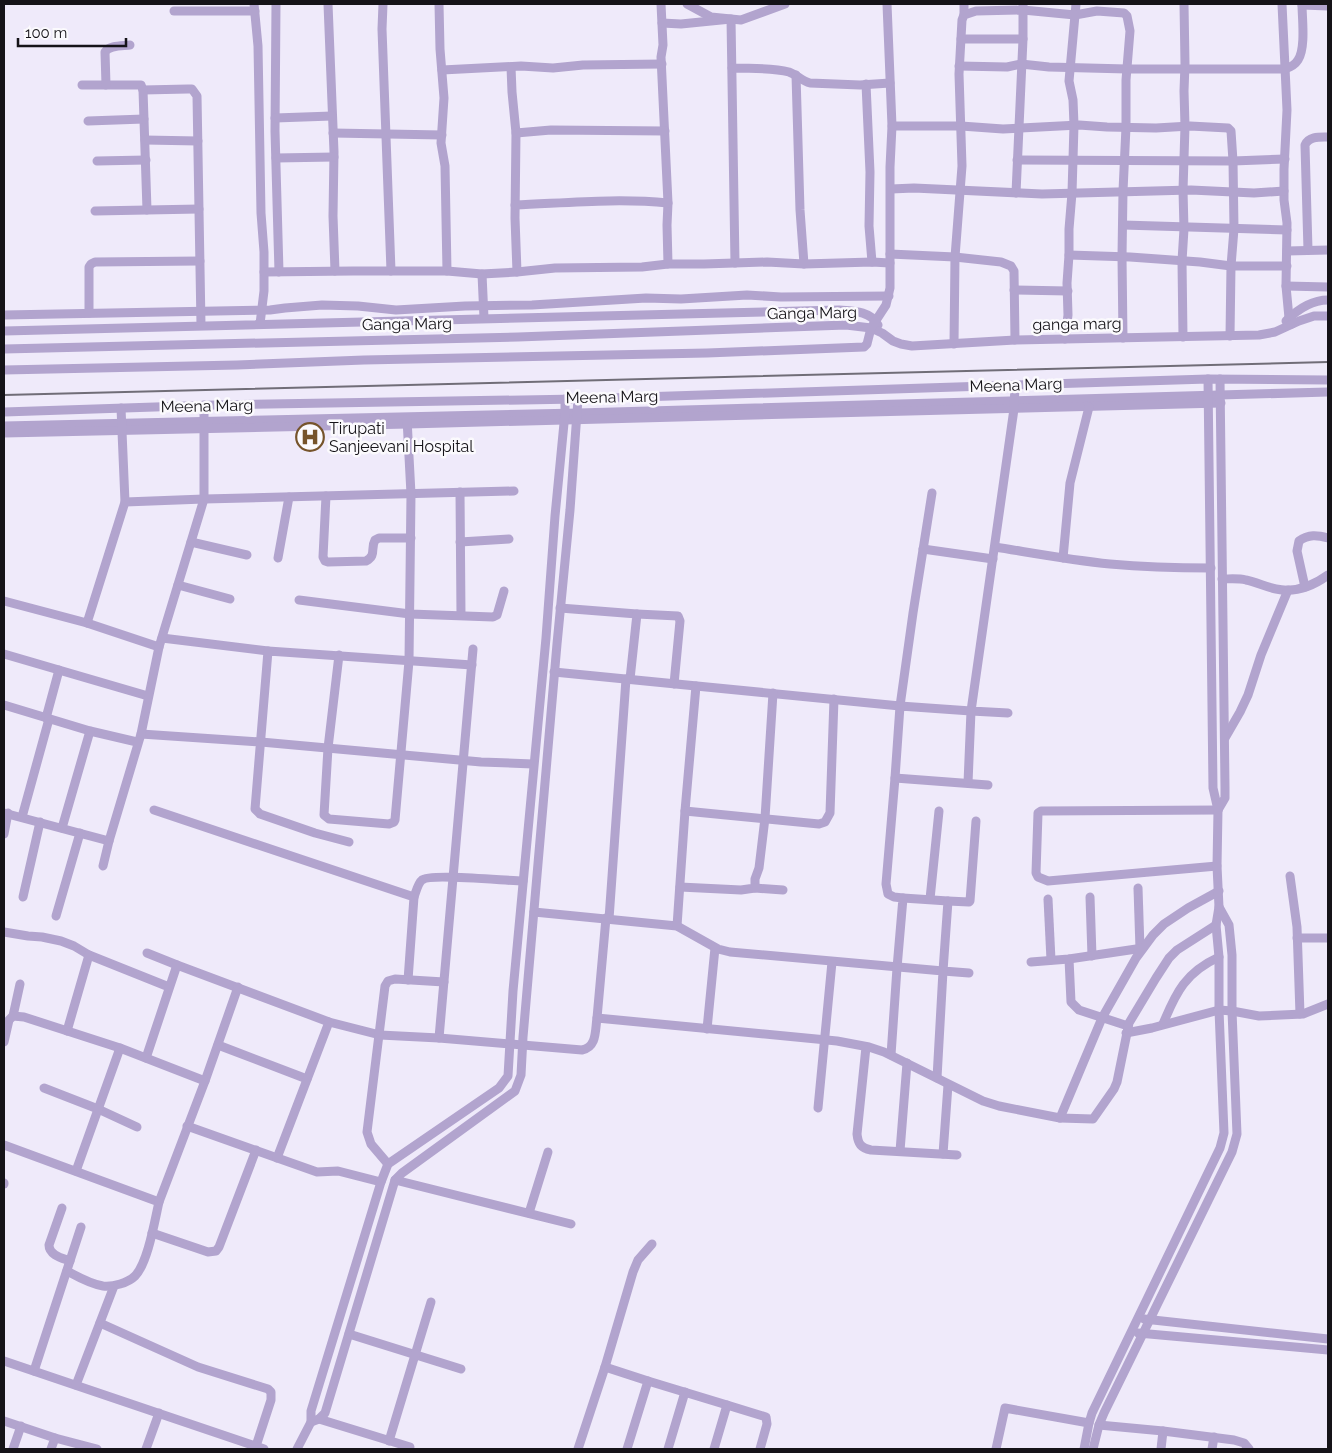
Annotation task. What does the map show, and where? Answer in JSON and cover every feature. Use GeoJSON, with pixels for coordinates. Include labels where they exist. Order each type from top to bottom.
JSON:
{"type":"FeatureCollection","features":[{"type":"Feature","properties":{"kind":"street"},"geometry":{"type":"LineString","coordinates":[[276,4],[276,158],[279,272]]}},
{"type":"Feature","properties":{"kind":"street"},"geometry":{"type":"LineString","coordinates":[[328,4],[334,158],[333,216],[335,271]]}},
{"type":"Feature","properties":{"kind":"street"},"geometry":{"type":"LineString","coordinates":[[383,4],[382,29],[391,272]]}},
{"type":"Feature","properties":{"kind":"street"},"geometry":{"type":"LineString","coordinates":[[439,4],[444,98],[441,143],[445,166],[447,272]]}},
{"type":"Feature","properties":{"kind":"street"},"geometry":{"type":"LineString","coordinates":[[661,4],[668,203],[668,264]]}},
{"type":"Feature","properties":{"kind":"street"},"geometry":{"type":"LineString","coordinates":[[686,4],[711,17],[741,20],[785,4]]}},
{"type":"Feature","properties":{"kind":"street"},"geometry":{"type":"LineString","coordinates":[[4,370],[864,347],[867,344],[873,324],[886,305],[890,288],[892,126],[887,4]]}},
{"type":"Feature","properties":{"kind":"street"},"geometry":{"type":"LineString","coordinates":[[954,344],[955,257],[962,166],[959,66],[964,4]]}},
{"type":"Feature","properties":{"kind":"street"},"geometry":{"type":"LineString","coordinates":[[1065,339],[1068,315],[1069,229],[1074,125],[1073,100],[1069,81],[1076,4]]}},
{"type":"Feature","properties":{"kind":"street"},"geometry":{"type":"LineString","coordinates":[[1182,337],[1183,160],[1185,126],[1184,4]]}},
{"type":"Feature","properties":{"kind":"street"},"geometry":{"type":"LineString","coordinates":[[1282,4],[1287,110],[1284,191],[1287,230],[1286,286],[1290,321]]}},
{"type":"Feature","properties":{"kind":"street"},"geometry":{"type":"LineString","coordinates":[[959,66],[1007,67],[1021,64],[1049,67],[1070,66],[1127,69],[1285,69],[1294,65],[1301,56],[1302,4],[1328,6]]}},
{"type":"Feature","properties":{"kind":"street"},"geometry":{"type":"LineString","coordinates":[[174,11],[255,6],[258,46],[261,213],[264,252],[264,291],[260,324]]}},
{"type":"Feature","properties":{"kind":"street"},"geometry":{"type":"LineString","coordinates":[[964,15],[976,11],[1023,7],[1076,15],[1097,10],[1124,13],[1127,16],[1130,31],[1126,80],[1123,191],[1123,338]]}},
{"type":"Feature","properties":{"kind":"street"},"geometry":{"type":"LineString","coordinates":[[1016,193],[1023,7]]}},
{"type":"Feature","properties":{"kind":"street"},"geometry":{"type":"LineString","coordinates":[[662,23],[681,24],[731,19]]}},
{"type":"Feature","properties":{"kind":"street"},"geometry":{"type":"LineString","coordinates":[[731,19],[736,262]]}},
{"type":"Feature","properties":{"kind":"street"},"geometry":{"type":"LineString","coordinates":[[961,39],[1023,39]]}},
{"type":"Feature","properties":{"kind":"street"},"geometry":{"type":"LineString","coordinates":[[106,85],[106,49],[130,45]]}},
{"type":"Feature","properties":{"kind":"street"},"geometry":{"type":"LineString","coordinates":[[442,70],[662,64]]}},
{"type":"Feature","properties":{"kind":"street"},"geometry":{"type":"LineString","coordinates":[[511,67],[516,133],[515,205],[517,272]]}},
{"type":"Feature","properties":{"kind":"street"},"geometry":{"type":"LineString","coordinates":[[732,68],[778,70],[796,75],[803,82],[810,83],[890,83]]}},
{"type":"Feature","properties":{"kind":"street"},"geometry":{"type":"LineString","coordinates":[[796,75],[800,210],[804,264]]}},
{"type":"Feature","properties":{"kind":"street"},"geometry":{"type":"LineString","coordinates":[[866,84],[870,162],[869,226],[872,262]]}},
{"type":"Feature","properties":{"kind":"street"},"geometry":{"type":"LineString","coordinates":[[82,85],[141,85],[143,90],[147,210]]}},
{"type":"Feature","properties":{"kind":"street"},"geometry":{"type":"LineString","coordinates":[[143,90],[188,88],[195,92],[197,96],[202,325]]}},
{"type":"Feature","properties":{"kind":"street"},"geometry":{"type":"LineString","coordinates":[[276,118],[332,116]]}},
{"type":"Feature","properties":{"kind":"street"},"geometry":{"type":"LineString","coordinates":[[88,121],[144,119]]}},
{"type":"Feature","properties":{"kind":"street"},"geometry":{"type":"LineString","coordinates":[[892,126],[1019,128],[1074,125],[1228,128],[1231,131],[1234,192],[1230,336]]}},
{"type":"Feature","properties":{"kind":"street"},"geometry":{"type":"LineString","coordinates":[[516,133],[551,130],[665,131]]}},
{"type":"Feature","properties":{"kind":"street"},"geometry":{"type":"LineString","coordinates":[[332,133],[442,135]]}},
{"type":"Feature","properties":{"kind":"street"},"geometry":{"type":"LineString","coordinates":[[1308,250],[1305,144],[1310,139],[1328,137]]}},
{"type":"Feature","properties":{"kind":"street"},"geometry":{"type":"LineString","coordinates":[[145,140],[198,141]]}},
{"type":"Feature","properties":{"kind":"street"},"geometry":{"type":"LineString","coordinates":[[276,158],[334,158]]}},
{"type":"Feature","properties":{"kind":"street"},"geometry":{"type":"LineString","coordinates":[[1017,160],[1233,161],[1285,159]]}},
{"type":"Feature","properties":{"kind":"street"},"geometry":{"type":"LineString","coordinates":[[97,161],[146,160]]}},
{"type":"Feature","properties":{"kind":"street"},"geometry":{"type":"LineString","coordinates":[[890,189],[1016,193],[1183,190],[1254,193],[1284,191]]}},
{"type":"Feature","properties":{"kind":"street"},"geometry":{"type":"LineString","coordinates":[[515,205],[606,200],[668,203]]}},
{"type":"Feature","properties":{"kind":"street"},"geometry":{"type":"LineString","coordinates":[[95,210],[200,208]]}},
{"type":"Feature","properties":{"kind":"street"},"geometry":{"type":"LineString","coordinates":[[1123,225],[1287,230]]}},
{"type":"Feature","properties":{"kind":"street"},"geometry":{"type":"LineString","coordinates":[[1287,251],[1328,250]]}},
{"type":"Feature","properties":{"kind":"street"},"geometry":{"type":"LineString","coordinates":[[1069,255],[1200,262],[1231,266],[1287,266]]}},
{"type":"Feature","properties":{"kind":"street"},"geometry":{"type":"LineString","coordinates":[[264,272],[447,272],[482,274],[554,268],[642,267],[668,264],[736,262],[804,264],[872,262],[890,258],[955,257],[1012,266],[1014,271],[1015,340]]}},
{"type":"Feature","properties":{"kind":"street"},"geometry":{"type":"LineString","coordinates":[[89,313],[90,267],[95,262],[200,261]]}},
{"type":"Feature","properties":{"kind":"street"},"geometry":{"type":"LineString","coordinates":[[482,274],[484,318]]}},
{"type":"Feature","properties":{"kind":"street"},"geometry":{"type":"LineString","coordinates":[[1286,286],[1328,287]]}},
{"type":"Feature","properties":{"kind":"street"},"geometry":{"type":"LineString","coordinates":[[1014,290],[1068,291]]}},
{"type":"Feature","properties":{"kind":"street"},"geometry":{"type":"LineString","coordinates":[[4,315],[270,310],[322,305],[396,310],[747,295],[780,297],[889,296]]}},
{"type":"Feature","properties":{"kind":"street","name":"ganga marg"},"geometry":{"type":"LineString","coordinates":[[882,333],[892,341],[912,346],[1015,340],[1259,335],[1275,332],[1290,321],[1304,306],[1319,300],[1328,300]]}},
{"type":"Feature","properties":{"kind":"street","name":"Ganga Marg"},"geometry":{"type":"LineString","coordinates":[[4,331],[839,310],[861,312],[882,333]]}},
{"type":"Feature","properties":{"kind":"street","name":"ganga marg"},"geometry":{"type":"LineString","coordinates":[[1290,321],[1314,316],[1328,316]]}},
{"type":"Feature","properties":{"kind":"street","name":"Ganga Marg"},"geometry":{"type":"LineString","coordinates":[[4,349],[518,337],[873,324]]}},
{"type":"Feature","properties":{"kind":"street"},"geometry":{"type":"LineString","coordinates":[[1084,1449],[1089,1422],[1130,1332],[1220,1148],[1224,1133],[1219,1010],[1219,957],[1216,925],[1219,907],[1217,866],[1218,810],[1213,788],[1208,379]]}},
{"type":"Feature","properties":{"kind":"street","name":"Meena Marg"},"geometry":{"type":"LineString","coordinates":[[4,412],[204,405],[578,399],[1208,379],[1328,380]]}},
{"type":"Feature","properties":{"kind":"street"},"geometry":{"type":"LineString","coordinates":[[1218,810],[1225,798],[1220,379]]}},
{"type":"Feature","properties":{"kind":"street"},"geometry":{"type":"LineString","coordinates":[[968,783],[971,711],[995,547],[1015,385]]}},
{"type":"Feature","properties":{"kind":"street","name":"Meena Marg"},"geometry":{"type":"LineString","coordinates":[[122,427],[1014,405],[1220,399],[1328,392]]}},
{"type":"Feature","properties":{"kind":"street"},"geometry":{"type":"LineString","coordinates":[[315,1421],[311,1411],[388,1164],[499,1088],[508,1076],[513,991],[546,638],[565,399]]}},
{"type":"Feature","properties":{"kind":"street"},"geometry":{"type":"LineString","coordinates":[[297,1449],[315,1421],[325,1413],[395,1180],[516,1091],[522,1075],[522,1045],[578,399]]}},
{"type":"Feature","properties":{"kind":"street"},"geometry":{"type":"LineString","coordinates":[[1014,405],[1089,407],[1209,399]]}},
{"type":"Feature","properties":{"kind":"street"},"geometry":{"type":"LineString","coordinates":[[339,655],[328,748],[324,815],[329,819],[388,824],[395,820],[410,661],[411,494],[407,402]]}},
{"type":"Feature","properties":{"kind":"street"},"geometry":{"type":"LineString","coordinates":[[104,866],[109,841],[139,738],[161,643],[204,498],[204,405]]}},
{"type":"Feature","properties":{"kind":"street"},"geometry":{"type":"LineString","coordinates":[[1062,558],[1070,483],[1089,407]]}},
{"type":"Feature","properties":{"kind":"street"},"geometry":{"type":"LineString","coordinates":[[87,623],[124,502],[121,408]]}},
{"type":"Feature","properties":{"kind":"street"},"geometry":{"type":"LineString","coordinates":[[4,426],[122,427]]}},
{"type":"Feature","properties":{"kind":"street"},"geometry":{"type":"LineString","coordinates":[[4,433],[122,427]]}},
{"type":"Feature","properties":{"kind":"street"},"geometry":{"type":"LineString","coordinates":[[124,502],[204,498],[514,491]]}},
{"type":"Feature","properties":{"kind":"street"},"geometry":{"type":"LineString","coordinates":[[460,492],[461,615]]}},
{"type":"Feature","properties":{"kind":"street"},"geometry":{"type":"LineString","coordinates":[[932,493],[900,706],[886,888],[888,894],[903,898],[969,902],[976,821]]}},
{"type":"Feature","properties":{"kind":"street"},"geometry":{"type":"LineString","coordinates":[[278,558],[289,496]]}},
{"type":"Feature","properties":{"kind":"street"},"geometry":{"type":"LineString","coordinates":[[326,496],[324,557],[328,562],[366,561],[373,555],[374,540],[378,538],[411,538]]}},
{"type":"Feature","properties":{"kind":"street"},"geometry":{"type":"LineString","coordinates":[[1305,587],[1297,551],[1299,541],[1304,537],[1316,535],[1328,538]]}},
{"type":"Feature","properties":{"kind":"street"},"geometry":{"type":"LineString","coordinates":[[460,542],[510,539]]}},
{"type":"Feature","properties":{"kind":"street"},"geometry":{"type":"LineString","coordinates":[[191,542],[247,555]]}},
{"type":"Feature","properties":{"kind":"street"},"geometry":{"type":"LineString","coordinates":[[995,547],[1110,564],[1160,568],[1210,568]]}},
{"type":"Feature","properties":{"kind":"street"},"geometry":{"type":"LineString","coordinates":[[923,549],[993,559]]}},
{"type":"Feature","properties":{"kind":"street"},"geometry":{"type":"LineString","coordinates":[[1222,579],[1244,579],[1275,589],[1288,590],[1305,587],[1328,575]]}},
{"type":"Feature","properties":{"kind":"street"},"geometry":{"type":"LineString","coordinates":[[178,585],[230,598]]}},
{"type":"Feature","properties":{"kind":"street"},"geometry":{"type":"LineString","coordinates":[[1224,738],[1248,696],[1261,655],[1288,590]]}},
{"type":"Feature","properties":{"kind":"street"},"geometry":{"type":"LineString","coordinates":[[299,600],[410,614],[493,617],[497,615],[504,592]]}},
{"type":"Feature","properties":{"kind":"street"},"geometry":{"type":"LineString","coordinates":[[4,601],[161,643],[472,665]]}},
{"type":"Feature","properties":{"kind":"street"},"geometry":{"type":"LineString","coordinates":[[560,608],[678,616],[680,621],[674,684]]}},
{"type":"Feature","properties":{"kind":"street"},"geometry":{"type":"LineString","coordinates":[[147,953],[329,1022],[380,1034],[582,1050],[591,1047],[597,1018],[628,679],[636,614]]}},
{"type":"Feature","properties":{"kind":"street"},"geometry":{"type":"LineString","coordinates":[[439,1038],[473,649]]}},
{"type":"Feature","properties":{"kind":"street"},"geometry":{"type":"LineString","coordinates":[[268,651],[255,801],[256,809],[260,814],[315,833],[349,842]]}},
{"type":"Feature","properties":{"kind":"street"},"geometry":{"type":"LineString","coordinates":[[4,654],[148,696]]}},
{"type":"Feature","properties":{"kind":"street"},"geometry":{"type":"LineString","coordinates":[[22,817],[59,670]]}},
{"type":"Feature","properties":{"kind":"street"},"geometry":{"type":"LineString","coordinates":[[554,672],[900,706],[1008,713]]}},
{"type":"Feature","properties":{"kind":"street"},"geometry":{"type":"LineString","coordinates":[[677,926],[696,686]]}},
{"type":"Feature","properties":{"kind":"street"},"geometry":{"type":"LineString","coordinates":[[755,888],[765,818],[772,693]]}},
{"type":"Feature","properties":{"kind":"street"},"geometry":{"type":"LineString","coordinates":[[685,812],[819,824],[824,822],[830,812],[834,699]]}},
{"type":"Feature","properties":{"kind":"street"},"geometry":{"type":"LineString","coordinates":[[4,705],[90,731],[139,738],[261,742],[464,760],[533,764]]}},
{"type":"Feature","properties":{"kind":"street"},"geometry":{"type":"LineString","coordinates":[[62,828],[90,731]]}},
{"type":"Feature","properties":{"kind":"street"},"geometry":{"type":"LineString","coordinates":[[895,778],[988,785]]}},
{"type":"Feature","properties":{"kind":"street"},"geometry":{"type":"LineString","coordinates":[[154,810],[414,897]]}},
{"type":"Feature","properties":{"kind":"street"},"geometry":{"type":"LineString","coordinates":[[1217,866],[1048,881],[1038,877],[1036,873],[1036,840],[1038,813],[1041,811],[1218,810]]}},
{"type":"Feature","properties":{"kind":"street"},"geometry":{"type":"LineString","coordinates":[[930,899],[939,811]]}},
{"type":"Feature","properties":{"kind":"street"},"geometry":{"type":"LineString","coordinates":[[4,834],[6,813],[109,841]]}},
{"type":"Feature","properties":{"kind":"street"},"geometry":{"type":"LineString","coordinates":[[23,897],[40,822]]}},
{"type":"Feature","properties":{"kind":"street"},"geometry":{"type":"LineString","coordinates":[[56,916],[80,833]]}},
{"type":"Feature","properties":{"kind":"street"},"geometry":{"type":"LineString","coordinates":[[1290,876],[1297,927],[1300,1014]]}},
{"type":"Feature","properties":{"kind":"street"},"geometry":{"type":"LineString","coordinates":[[408,980],[414,897],[421,880],[425,878],[454,877],[523,882]]}},
{"type":"Feature","properties":{"kind":"street"},"geometry":{"type":"LineString","coordinates":[[680,887],[783,890]]}},
{"type":"Feature","properties":{"kind":"street"},"geometry":{"type":"LineString","coordinates":[[1138,888],[1142,949]]}},
{"type":"Feature","properties":{"kind":"street"},"geometry":{"type":"LineString","coordinates":[[1060,1118],[1102,1018],[1142,949],[1164,924],[1219,891]]}},
{"type":"Feature","properties":{"kind":"street"},"geometry":{"type":"LineString","coordinates":[[1090,897],[1092,956]]}},
{"type":"Feature","properties":{"kind":"street"},"geometry":{"type":"LineString","coordinates":[[891,1055],[903,898]]}},
{"type":"Feature","properties":{"kind":"street"},"geometry":{"type":"LineString","coordinates":[[1048,899],[1051,960]]}},
{"type":"Feature","properties":{"kind":"street"},"geometry":{"type":"LineString","coordinates":[[936,1078],[948,901]]}},
{"type":"Feature","properties":{"kind":"street"},"geometry":{"type":"LineString","coordinates":[[1093,1449],[1099,1425],[1232,1152],[1237,1134],[1232,1011],[1232,955],[1229,925],[1219,907]]}},
{"type":"Feature","properties":{"kind":"street"},"geometry":{"type":"LineString","coordinates":[[534,912],[677,926],[716,948],[730,952],[969,973]]}},
{"type":"Feature","properties":{"kind":"street"},"geometry":{"type":"LineString","coordinates":[[597,1018],[837,1041],[891,1055],[948,1085],[999,1106],[1060,1118],[1093,1119],[1117,1082],[1129,1023],[1169,958],[1177,950],[1216,925]]}},
{"type":"Feature","properties":{"kind":"street"},"geometry":{"type":"LineString","coordinates":[[4,932],[61,941],[89,955],[169,987]]}},
{"type":"Feature","properties":{"kind":"street"},"geometry":{"type":"LineString","coordinates":[[1297,938],[1328,938]]}},
{"type":"Feature","properties":{"kind":"street"},"geometry":{"type":"LineString","coordinates":[[707,1029],[716,948]]}},
{"type":"Feature","properties":{"kind":"street"},"geometry":{"type":"LineString","coordinates":[[1031,962],[1142,949]]}},
{"type":"Feature","properties":{"kind":"street"},"geometry":{"type":"LineString","coordinates":[[67,1031],[89,955]]}},
{"type":"Feature","properties":{"kind":"street"},"geometry":{"type":"LineString","coordinates":[[1162,1024],[1171,1004],[1188,978],[1196,969],[1219,957]]}},
{"type":"Feature","properties":{"kind":"street"},"geometry":{"type":"LineString","coordinates":[[1069,959],[1071,1002],[1079,1010],[1127,1029],[1162,1024],[1219,1010],[1259,1016],[1300,1014],[1328,1004]]}},
{"type":"Feature","properties":{"kind":"street"},"geometry":{"type":"LineString","coordinates":[[818,1108],[832,962]]}},
{"type":"Feature","properties":{"kind":"street"},"geometry":{"type":"LineString","coordinates":[[146,1058],[177,965]]}},
{"type":"Feature","properties":{"kind":"street"},"geometry":{"type":"LineString","coordinates":[[388,1164],[371,1144],[367,1132],[385,986],[388,981],[395,979],[444,982]]}},
{"type":"Feature","properties":{"kind":"street"},"geometry":{"type":"LineString","coordinates":[[4,1042],[9,1020],[13,1016],[20,984]]}},
{"type":"Feature","properties":{"kind":"street"},"geometry":{"type":"LineString","coordinates":[[67,1271],[84,1280],[102,1286],[114,1286],[135,1276],[140,1268],[146,1255],[159,1202],[238,987]]}},
{"type":"Feature","properties":{"kind":"street"},"geometry":{"type":"LineString","coordinates":[[13,1016],[24,1017],[120,1048],[205,1080]]}},
{"type":"Feature","properties":{"kind":"street"},"geometry":{"type":"LineString","coordinates":[[277,1158],[329,1022]]}},
{"type":"Feature","properties":{"kind":"street"},"geometry":{"type":"LineString","coordinates":[[218,1045],[307,1078]]}},
{"type":"Feature","properties":{"kind":"street"},"geometry":{"type":"LineString","coordinates":[[866,1047],[857,1134],[861,1146],[865,1149],[957,1155]]}},
{"type":"Feature","properties":{"kind":"street"},"geometry":{"type":"LineString","coordinates":[[76,1170],[120,1048]]}},
{"type":"Feature","properties":{"kind":"street"},"geometry":{"type":"LineString","coordinates":[[900,1152],[907,1063]]}},
{"type":"Feature","properties":{"kind":"street"},"geometry":{"type":"LineString","coordinates":[[943,1154],[948,1085]]}},
{"type":"Feature","properties":{"kind":"street"},"geometry":{"type":"LineString","coordinates":[[44,1088],[138,1127]]}},
{"type":"Feature","properties":{"kind":"street"},"geometry":{"type":"LineString","coordinates":[[187,1126],[317,1172],[338,1171],[381,1182]]}},
{"type":"Feature","properties":{"kind":"street"},"geometry":{"type":"LineString","coordinates":[[4,1145],[159,1202]]}},
{"type":"Feature","properties":{"kind":"street"},"geometry":{"type":"LineString","coordinates":[[152,1232],[208,1252],[216,1251],[256,1150]]}},
{"type":"Feature","properties":{"kind":"street"},"geometry":{"type":"LineString","coordinates":[[530,1213],[548,1152]]}},
{"type":"Feature","properties":{"kind":"street"},"geometry":{"type":"LineString","coordinates":[[395,1180],[572,1224]]}},
{"type":"Feature","properties":{"kind":"street"},"geometry":{"type":"LineString","coordinates":[[62,1208],[49,1249],[51,1252],[70,1261]]}},
{"type":"Feature","properties":{"kind":"street"},"geometry":{"type":"LineString","coordinates":[[34,1372],[81,1227]]}},
{"type":"Feature","properties":{"kind":"street"},"geometry":{"type":"LineString","coordinates":[[578,1449],[633,1272],[638,1260],[652,1244]]}},
{"type":"Feature","properties":{"kind":"street"},"geometry":{"type":"LineString","coordinates":[[76,1386],[114,1286]]}},
{"type":"Feature","properties":{"kind":"street"},"geometry":{"type":"LineString","coordinates":[[389,1441],[430,1302]]}},
{"type":"Feature","properties":{"kind":"street"},"geometry":{"type":"LineString","coordinates":[[1137,1319],[1328,1339]]}},
{"type":"Feature","properties":{"kind":"street"},"geometry":{"type":"LineString","coordinates":[[4,1361],[260,1448],[271,1400],[271,1392],[268,1389],[198,1367],[100,1323]]}},
{"type":"Feature","properties":{"kind":"street"},"geometry":{"type":"LineString","coordinates":[[1130,1332],[1328,1350]]}},
{"type":"Feature","properties":{"kind":"street"},"geometry":{"type":"LineString","coordinates":[[349,1334],[461,1369]]}},
{"type":"Feature","properties":{"kind":"street"},"geometry":{"type":"LineString","coordinates":[[605,1367],[766,1417],[768,1424],[760,1449]]}},
{"type":"Feature","properties":{"kind":"street"},"geometry":{"type":"LineString","coordinates":[[627,1449],[648,1381]]}},
{"type":"Feature","properties":{"kind":"street"},"geometry":{"type":"LineString","coordinates":[[668,1449],[685,1392]]}},
{"type":"Feature","properties":{"kind":"street"},"geometry":{"type":"LineString","coordinates":[[714,1449],[727,1405]]}},
{"type":"Feature","properties":{"kind":"street"},"geometry":{"type":"LineString","coordinates":[[996,1449],[1005,1408],[1089,1422]]}},
{"type":"Feature","properties":{"kind":"street"},"geometry":{"type":"LineString","coordinates":[[146,1449],[159,1413]]}},
{"type":"Feature","properties":{"kind":"street"},"geometry":{"type":"LineString","coordinates":[[4,1421],[55,1438],[97,1449]]}},
{"type":"Feature","properties":{"kind":"street"},"geometry":{"type":"LineString","coordinates":[[315,1421],[410,1447]]}},
{"type":"Feature","properties":{"kind":"street"},"geometry":{"type":"LineString","coordinates":[[1099,1425],[1234,1440],[1244,1443],[1248,1449]]}},
{"type":"Feature","properties":{"kind":"street"},"geometry":{"type":"LineString","coordinates":[[13,1449],[21,1426]]}},
{"type":"Feature","properties":{"kind":"street"},"geometry":{"type":"LineString","coordinates":[[1161,1449],[1163,1431]]}},
{"type":"Feature","properties":{"kind":"street"},"geometry":{"type":"LineString","coordinates":[[1212,1449],[1214,1437]]}},
{"type":"Feature","properties":{"kind":"street"},"geometry":{"type":"LineString","coordinates":[[51,1449],[55,1438]]}},
{"type":"Feature","properties":{"kind":"railway"},"geometry":{"type":"LineString","coordinates":[[4,395],[1328,362]]}},
{"type":"Feature","properties":{"kind":"place","name":"Tirupati Sanjeevani Hospital"},"geometry":{"type":"Point","coordinates":[310,437]}}]}
